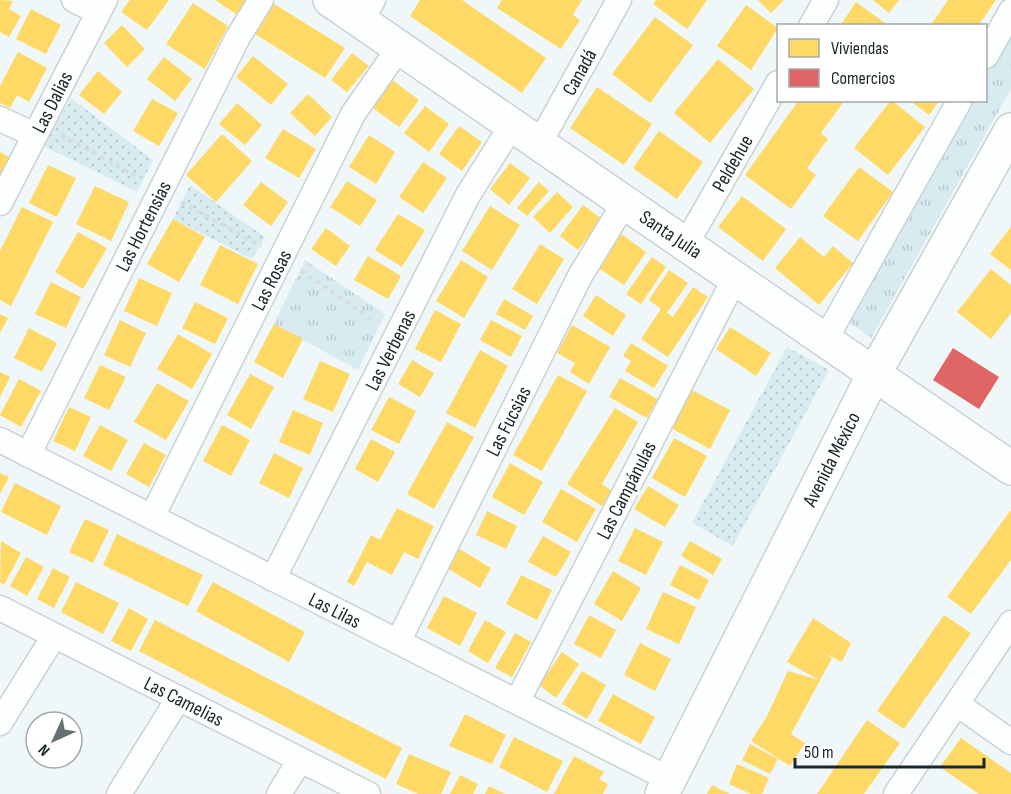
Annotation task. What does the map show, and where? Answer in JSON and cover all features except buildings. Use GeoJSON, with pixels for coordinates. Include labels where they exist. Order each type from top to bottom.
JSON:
{"type":"FeatureCollection","features":[{"type":"Feature","properties":{"kind":"street"},"geometry":{"type":"LineString","coordinates":[[75,0],[102,6]]}},
{"type":"Feature","properties":{"kind":"street","name":"Las Hortensias"},"geometry":{"type":"LineString","coordinates":[[28,454],[238,37],[261,0]]}},
{"type":"Feature","properties":{"kind":"street","name":"Santa Julia"},"geometry":{"type":"LineString","coordinates":[[330,0],[367,10],[399,48],[1011,468]]}},
{"type":"Feature","properties":{"kind":"street","name":"Canadá"},"geometry":{"type":"LineString","coordinates":[[539,144],[619,0]]}},
{"type":"Feature","properties":{"kind":"street"},"geometry":{"type":"LineString","coordinates":[[812,24],[826,0]]}},
{"type":"Feature","properties":{"kind":"street","name":"Las Dalias"},"geometry":{"type":"LineString","coordinates":[[0,203],[102,6]]}},
{"type":"Feature","properties":{"kind":"street"},"geometry":{"type":"LineString","coordinates":[[987,54],[1011,11]]}},
{"type":"Feature","properties":{"kind":"street","name":"Las Rosas"},"geometry":{"type":"LineString","coordinates":[[152,517],[353,114],[399,48]]}},
{"type":"Feature","properties":{"kind":"street","name":"Peldehue"},"geometry":{"type":"LineString","coordinates":[[686,244],[777,85]]}},
{"type":"Feature","properties":{"kind":"street"},"geometry":{"type":"LineString","coordinates":[[825,340],[959,102]]}},
{"type":"Feature","properties":{"kind":"street"},"geometry":{"type":"LineString","coordinates":[[0,118],[38,130]]}},
{"type":"Feature","properties":{"kind":"street","name":"Las Verbenas"},"geometry":{"type":"LineString","coordinates":[[273,579],[468,195],[512,125]]}},
{"type":"Feature","properties":{"kind":"street","name":"Avenida México"},"geometry":{"type":"LineString","coordinates":[[666,787],[874,374],[1011,130]]}},
{"type":"Feature","properties":{"kind":"street","name":"Las Fucsias"},"geometry":{"type":"LineString","coordinates":[[398,642],[580,276],[624,202]]}},
{"type":"Feature","properties":{"kind":"street","name":"Las Campánulas"},"geometry":{"type":"LineString","coordinates":[[517,702],[735,278]]}},
{"type":"Feature","properties":{"kind":"street","name":"Las Lilas"},"geometry":{"type":"LineString","coordinates":[[0,440],[517,702],[666,787]]}},
{"type":"Feature","properties":{"kind":"street","name":"Las Camelias"},"geometry":{"type":"LineString","coordinates":[[0,608],[368,794]]}},
{"type":"Feature","properties":{"kind":"street"},"geometry":{"type":"LineString","coordinates":[[896,794],[1011,623]]}},
{"type":"Feature","properties":{"kind":"street"},"geometry":{"type":"LineString","coordinates":[[0,723],[54,636]]}},
{"type":"Feature","properties":{"kind":"street"},"geometry":{"type":"LineString","coordinates":[[119,794],[178,699]]}},
{"type":"Feature","properties":{"kind":"street"},"geometry":{"type":"LineString","coordinates":[[957,704],[1011,742]]}},
{"type":"Feature","properties":{"kind":"street"},"geometry":{"type":"LineString","coordinates":[[279,794],[300,760]]}},
{"type":"Feature","properties":{"kind":"path"},"geometry":{"type":"LineString","coordinates":[[38,130],[161,190],[282,257],[397,336]]}},
{"type":"Feature","properties":{"kind":"green space"},"geometry":{"type":"Polygon","coordinates":[[[1011,13],[1011,89],[871,338],[840,316],[961,102],[987,102],[987,57],[1011,13]]]}},
{"type":"Feature","properties":{"kind":"green space"},"geometry":{"type":"Polygon","coordinates":[[[71,98],[153,160],[137,192],[44,146],[71,98]]]}},
{"type":"Feature","properties":{"kind":"green space"},"geometry":{"type":"Polygon","coordinates":[[[190,185],[265,237],[252,259],[173,219],[190,185]]]}},
{"type":"Feature","properties":{"kind":"green space"},"geometry":{"type":"Polygon","coordinates":[[[305,260],[385,314],[358,370],[274,324],[305,260]]]}},
{"type":"Feature","properties":{"kind":"green space"},"geometry":{"type":"Polygon","coordinates":[[[787,347],[829,370],[733,546],[692,523],[787,347]]]}}]}
